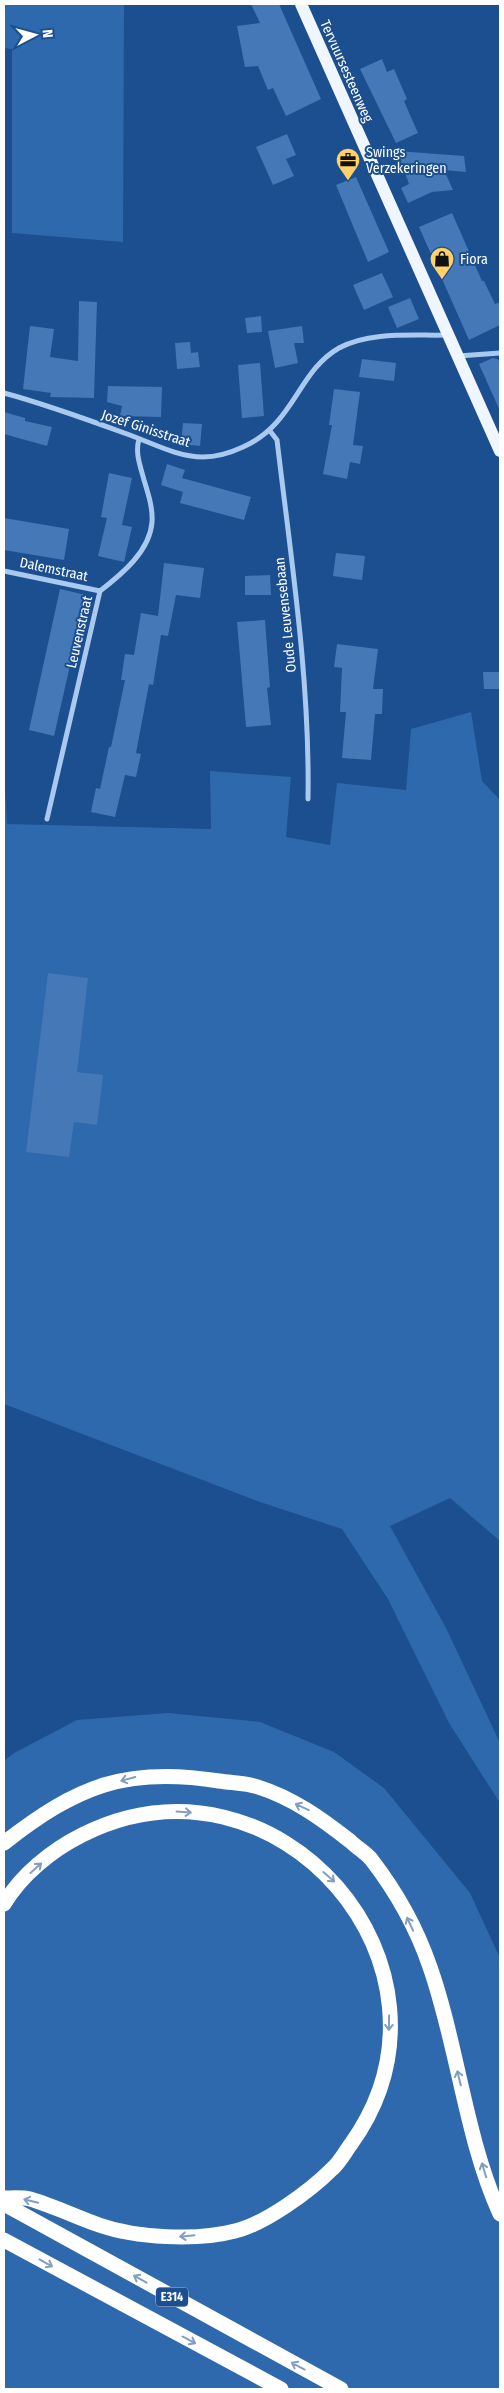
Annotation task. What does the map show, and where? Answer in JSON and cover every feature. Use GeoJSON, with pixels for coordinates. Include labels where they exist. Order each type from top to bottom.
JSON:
{"type":"FeatureCollection","features":[{"type":"Feature","properties":{"kind":"highway"},"geometry":{"type":"LineString","coordinates":[[4,1843],[40,1814],[90,1789],[138,1776],[185,1776],[258,1787],[316,1814],[370,1858],[405,1911],[430,1966],[471,2126],[492,2195],[500,2214]]}},
{"type":"Feature","properties":{"kind":"highway"},"geometry":{"type":"LineString","coordinates":[[4,1904],[34,1868],[69,1842],[106,1824],[142,1815],[176,1812],[214,1815],[270,1833],[294,1846],[336,1883],[367,1927],[380,1966],[389,2005],[388,2047],[380,2088],[363,2128],[334,2168],[289,2205],[271,2215],[236,2231],[168,2238],[103,2226],[28,2198],[4,2198]]}},
{"type":"Feature","properties":{"kind":"highway","name":"E314"},"geometry":{"type":"LineString","coordinates":[[4,2204],[341,2389]]}},
{"type":"Feature","properties":{"kind":"highway","name":"E314"},"geometry":{"type":"LineString","coordinates":[[4,2240],[281,2389]]}},
{"type":"Feature","properties":{"kind":"main road","name":"Tervuursesteenweg"},"geometry":{"type":"LineString","coordinates":[[301,4],[500,451]]}},
{"type":"Feature","properties":{"kind":"street","name":"Jozef Ginisstraat"},"geometry":{"type":"LineString","coordinates":[[4,393],[179,452],[201,457],[232,452],[253,443],[270,430],[285,414],[314,369],[328,355],[340,348],[356,341],[378,338],[448,335]]}},
{"type":"Feature","properties":{"kind":"street"},"geometry":{"type":"LineString","coordinates":[[458,356],[500,353]]}},
{"type":"Feature","properties":{"kind":"street","name":"Oude Leuvensebaan"},"geometry":{"type":"LineString","coordinates":[[270,430],[277,440],[295,593],[309,737],[308,800]]}},
{"type":"Feature","properties":{"kind":"street","name":"Leuvenstraat"},"geometry":{"type":"LineString","coordinates":[[47,819],[100,591],[117,578],[148,541],[152,521],[150,502],[136,450],[139,439]]}},
{"type":"Feature","properties":{"kind":"street","name":"Dalemstraat"},"geometry":{"type":"LineString","coordinates":[[4,570],[100,591]]}},
{"type":"Feature","properties":{"kind":"shaded area"},"geometry":{"type":"Polygon","coordinates":[[[124,4],[123,242],[12,233],[12,49],[4,48],[4,5],[124,4]]]}},
{"type":"Feature","properties":{"kind":"shaded area"},"geometry":{"type":"Polygon","coordinates":[[[471,712],[482,781],[500,800],[500,1541],[450,1498],[390,1526],[446,1628],[500,1743],[500,1803],[449,1723],[388,1599],[342,1529],[260,1502],[4,1404],[4,772],[7,824],[211,829],[210,771],[291,777],[286,837],[330,845],[337,783],[406,790],[411,729],[471,712]]]}},
{"type":"Feature","properties":{"kind":"shaded area"},"geometry":{"type":"Polygon","coordinates":[[[168,1713],[260,1722],[334,1752],[384,1788],[470,1893],[500,1958],[500,2389],[4,2389],[4,1761],[14,1753],[77,1720],[168,1713]]]}},
{"type":"Feature","properties":{"kind":"building"},"geometry":{"type":"Polygon","coordinates":[[[251,4],[279,4],[321,99],[286,116],[273,88],[268,90],[258,66],[245,67],[237,26],[260,23],[251,4]]]}},
{"type":"Feature","properties":{"kind":"building"},"geometry":{"type":"Polygon","coordinates":[[[382,59],[387,72],[394,69],[407,99],[404,101],[418,133],[396,143],[360,69],[382,59]]]}},
{"type":"Feature","properties":{"kind":"building"},"geometry":{"type":"Polygon","coordinates":[[[287,134],[296,155],[286,159],[294,176],[273,185],[256,147],[287,134]]]}},
{"type":"Feature","properties":{"kind":"building"},"geometry":{"type":"Polygon","coordinates":[[[397,151],[464,156],[466,172],[444,170],[453,190],[432,192],[408,203],[401,188],[409,184],[397,151]]]}},
{"type":"Feature","properties":{"kind":"building"},"geometry":{"type":"Polygon","coordinates":[[[356,177],[389,252],[368,262],[336,185],[356,177]]]}},
{"type":"Feature","properties":{"kind":"building"},"geometry":{"type":"Polygon","coordinates":[[[452,213],[482,281],[484,281],[495,304],[500,302],[500,325],[469,340],[419,227],[452,213]]]}},
{"type":"Feature","properties":{"kind":"building"},"geometry":{"type":"Polygon","coordinates":[[[382,273],[393,297],[364,310],[353,285],[382,273]]]}},
{"type":"Feature","properties":{"kind":"building"},"geometry":{"type":"Polygon","coordinates":[[[410,298],[419,319],[397,328],[388,307],[410,298]]]}},
{"type":"Feature","properties":{"kind":"building"},"geometry":{"type":"Polygon","coordinates":[[[79,301],[97,302],[94,398],[50,397],[51,393],[23,389],[30,326],[54,329],[50,357],[78,361],[79,301]]]}},
{"type":"Feature","properties":{"kind":"building"},"geometry":{"type":"Polygon","coordinates":[[[261,316],[262,332],[247,333],[245,318],[261,316]]]}},
{"type":"Feature","properties":{"kind":"building"},"geometry":{"type":"Polygon","coordinates":[[[302,326],[304,343],[294,343],[298,363],[275,368],[268,331],[302,326]]]}},
{"type":"Feature","properties":{"kind":"building"},"geometry":{"type":"Polygon","coordinates":[[[190,342],[191,353],[198,352],[200,367],[177,369],[175,343],[190,342]]]}},
{"type":"Feature","properties":{"kind":"building"},"geometry":{"type":"Polygon","coordinates":[[[493,358],[500,360],[500,411],[479,364],[493,358]]]}},
{"type":"Feature","properties":{"kind":"building"},"geometry":{"type":"Polygon","coordinates":[[[362,359],[396,363],[394,381],[359,377],[362,359]]]}},
{"type":"Feature","properties":{"kind":"building"},"geometry":{"type":"Polygon","coordinates":[[[260,363],[264,416],[242,418],[238,365],[260,363]]]}},
{"type":"Feature","properties":{"kind":"building"},"geometry":{"type":"Polygon","coordinates":[[[108,386],[162,387],[161,417],[120,416],[122,406],[107,402],[108,386]]]}},
{"type":"Feature","properties":{"kind":"building"},"geometry":{"type":"Polygon","coordinates":[[[334,389],[360,392],[353,445],[363,446],[360,464],[350,462],[347,479],[323,474],[332,425],[329,425],[334,389]]]}},
{"type":"Feature","properties":{"kind":"building"},"geometry":{"type":"Polygon","coordinates":[[[4,412],[25,418],[25,421],[52,427],[47,446],[4,434],[4,412]]]}},
{"type":"Feature","properties":{"kind":"building"},"geometry":{"type":"Polygon","coordinates":[[[183,423],[202,424],[200,446],[181,444],[183,423]]]}},
{"type":"Feature","properties":{"kind":"building"},"geometry":{"type":"Polygon","coordinates":[[[167,464],[185,470],[182,478],[251,497],[244,520],[180,503],[183,492],[161,485],[167,464]]]}},
{"type":"Feature","properties":{"kind":"building"},"geometry":{"type":"Polygon","coordinates":[[[109,473],[132,478],[122,525],[132,527],[124,562],[98,556],[107,518],[101,517],[109,473]]]}},
{"type":"Feature","properties":{"kind":"building"},"geometry":{"type":"Polygon","coordinates":[[[4,518],[69,529],[64,560],[4,550],[4,518]]]}},
{"type":"Feature","properties":{"kind":"building"},"geometry":{"type":"Polygon","coordinates":[[[336,553],[365,556],[362,580],[333,576],[336,553]]]}},
{"type":"Feature","properties":{"kind":"building"},"geometry":{"type":"Polygon","coordinates":[[[164,563],[204,568],[200,598],[176,595],[168,636],[161,635],[153,685],[149,684],[136,753],[141,754],[136,777],[125,775],[115,817],[91,812],[96,788],[100,789],[109,747],[111,747],[125,680],[121,680],[125,654],[134,655],[141,613],[158,616],[164,563]]]}},
{"type":"Feature","properties":{"kind":"building"},"geometry":{"type":"Polygon","coordinates":[[[270,575],[271,595],[245,595],[245,576],[270,575]]]}},
{"type":"Feature","properties":{"kind":"building"},"geometry":{"type":"Polygon","coordinates":[[[60,589],[86,595],[54,736],[29,730],[60,589]]]}},
{"type":"Feature","properties":{"kind":"building"},"geometry":{"type":"Polygon","coordinates":[[[265,620],[270,687],[267,688],[271,725],[246,727],[237,622],[265,620]]]}},
{"type":"Feature","properties":{"kind":"building"},"geometry":{"type":"Polygon","coordinates":[[[337,644],[378,649],[373,689],[383,689],[382,714],[375,714],[371,760],[342,758],[346,712],[340,712],[342,668],[334,667],[337,644]]]}},
{"type":"Feature","properties":{"kind":"building"},"geometry":{"type":"Polygon","coordinates":[[[483,672],[500,672],[500,689],[484,689],[483,672]]]}},
{"type":"Feature","properties":{"kind":"building"},"geometry":{"type":"Polygon","coordinates":[[[48,973],[88,978],[77,1072],[103,1075],[97,1125],[74,1122],[69,1157],[26,1152],[48,973]]]}},
{"type":"Feature","properties":{"kind":"place","name":"Swings Verzekeringen"},"geometry":{"type":"Point","coordinates":[348,181]}},
{"type":"Feature","properties":{"kind":"place","name":"Fiora"},"geometry":{"type":"Point","coordinates":[442,280]}}]}
